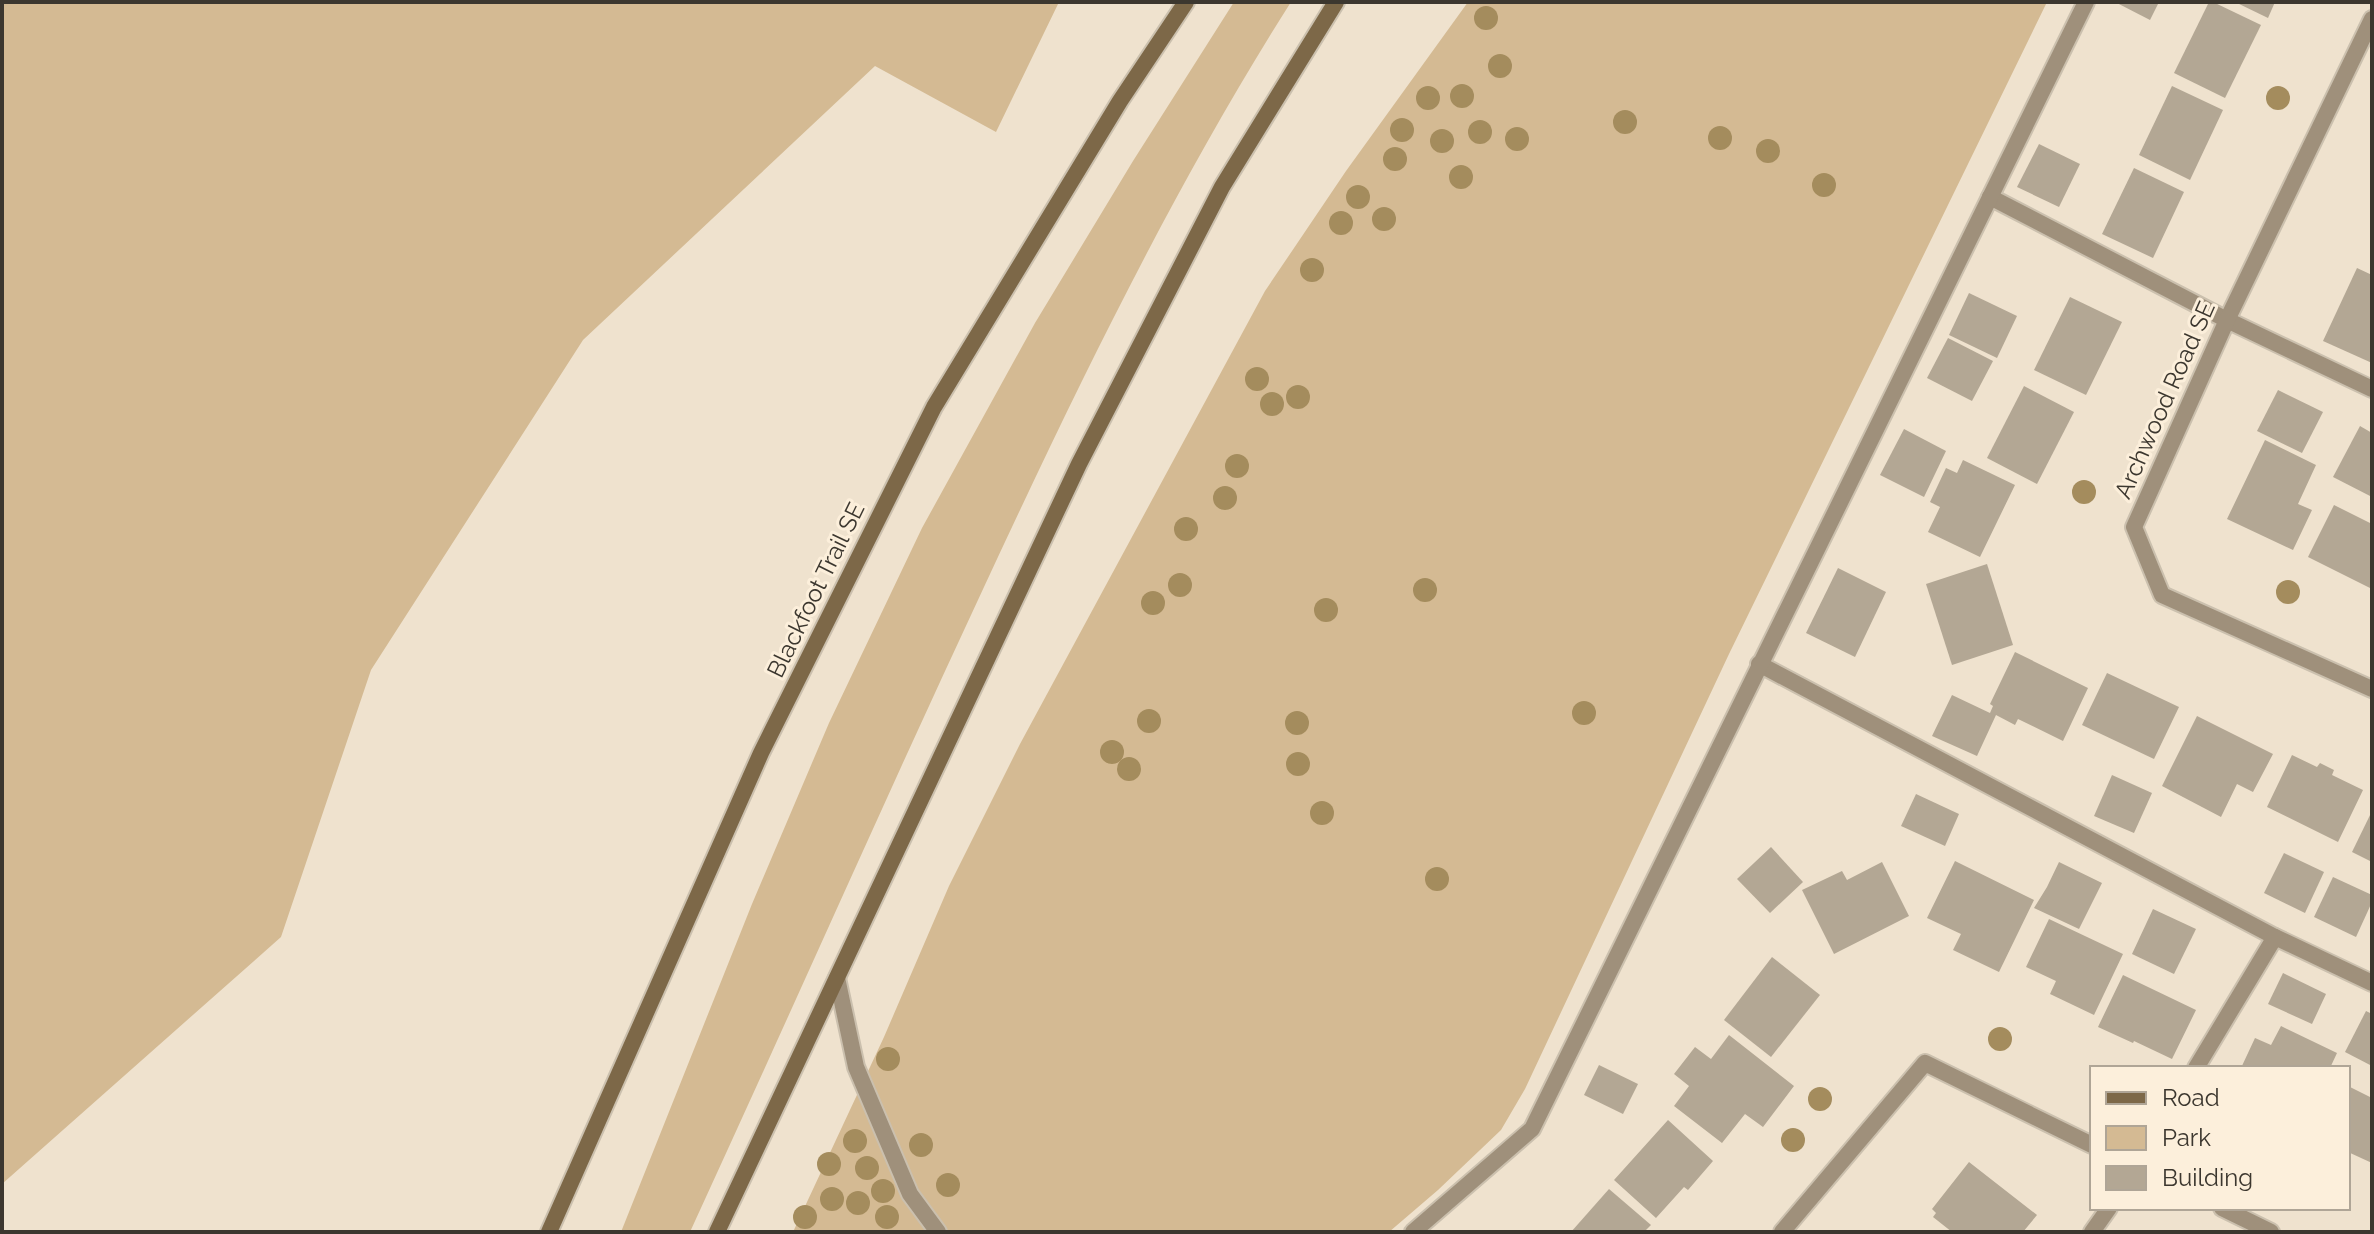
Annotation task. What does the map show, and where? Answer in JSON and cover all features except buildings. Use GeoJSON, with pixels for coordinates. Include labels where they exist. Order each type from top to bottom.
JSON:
{"type":"FeatureCollection","features":[{"type":"Feature","properties":{"kind":"main road","name":"Blackfoot Trail SE"},"geometry":{"type":"LineString","coordinates":[[549,1232],[761,753],[934,407],[1120,101],[1186,2]]}},
{"type":"Feature","properties":{"kind":"main road"},"geometry":{"type":"LineString","coordinates":[[717,1232],[1079,464],[1222,187],[1336,2]]}},
{"type":"Feature","properties":{"kind":"street"},"geometry":{"type":"LineString","coordinates":[[1413,1232],[1532,1129],[2086,2]]}},
{"type":"Feature","properties":{"kind":"street","name":"Archwood Road SE"},"geometry":{"type":"LineString","coordinates":[[2372,19],[2227,320],[2134,527],[2162,595],[2372,689]]}},
{"type":"Feature","properties":{"kind":"street"},"geometry":{"type":"LineString","coordinates":[[1990,197],[2227,320],[2372,389]]}},
{"type":"Feature","properties":{"kind":"street"},"geometry":{"type":"LineString","coordinates":[[1759,664],[2275,937],[2372,983]]}},
{"type":"Feature","properties":{"kind":"street"},"geometry":{"type":"LineString","coordinates":[[2197,1066],[2275,937]]}},
{"type":"Feature","properties":{"kind":"street"},"geometry":{"type":"LineString","coordinates":[[837,978],[856,1067],[910,1194],[938,1232]]}},
{"type":"Feature","properties":{"kind":"street"},"geometry":{"type":"LineString","coordinates":[[1782,1232],[1925,1063],[2090,1144]]}},
{"type":"Feature","properties":{"kind":"street"},"geometry":{"type":"LineString","coordinates":[[2092,1232],[2108,1210]]}},
{"type":"Feature","properties":{"kind":"street"},"geometry":{"type":"LineString","coordinates":[[2226,1210],[2271,1232]]}},
{"type":"Feature","properties":{"kind":"green space"},"geometry":{"type":"Polygon","coordinates":[[[2,2],[1059,2],[996,132],[875,66],[583,340],[371,670],[281,937],[2,1184],[2,2]]]}},
{"type":"Feature","properties":{"kind":"green space"},"geometry":{"type":"Polygon","coordinates":[[[1234,2],[1291,2],[1206,144],[1091,363],[947,667],[690,1232],[621,1232],[752,904],[829,723],[922,528],[1035,323],[1234,2]]]}},
{"type":"Feature","properties":{"kind":"green space"},"geometry":{"type":"Polygon","coordinates":[[[1468,2],[2047,2],[1729,654],[1525,1089],[1501,1130],[1389,1232],[793,1232],[884,1037],[949,886],[1020,744],[1265,291],[1346,171],[1468,2]]]}}]}
